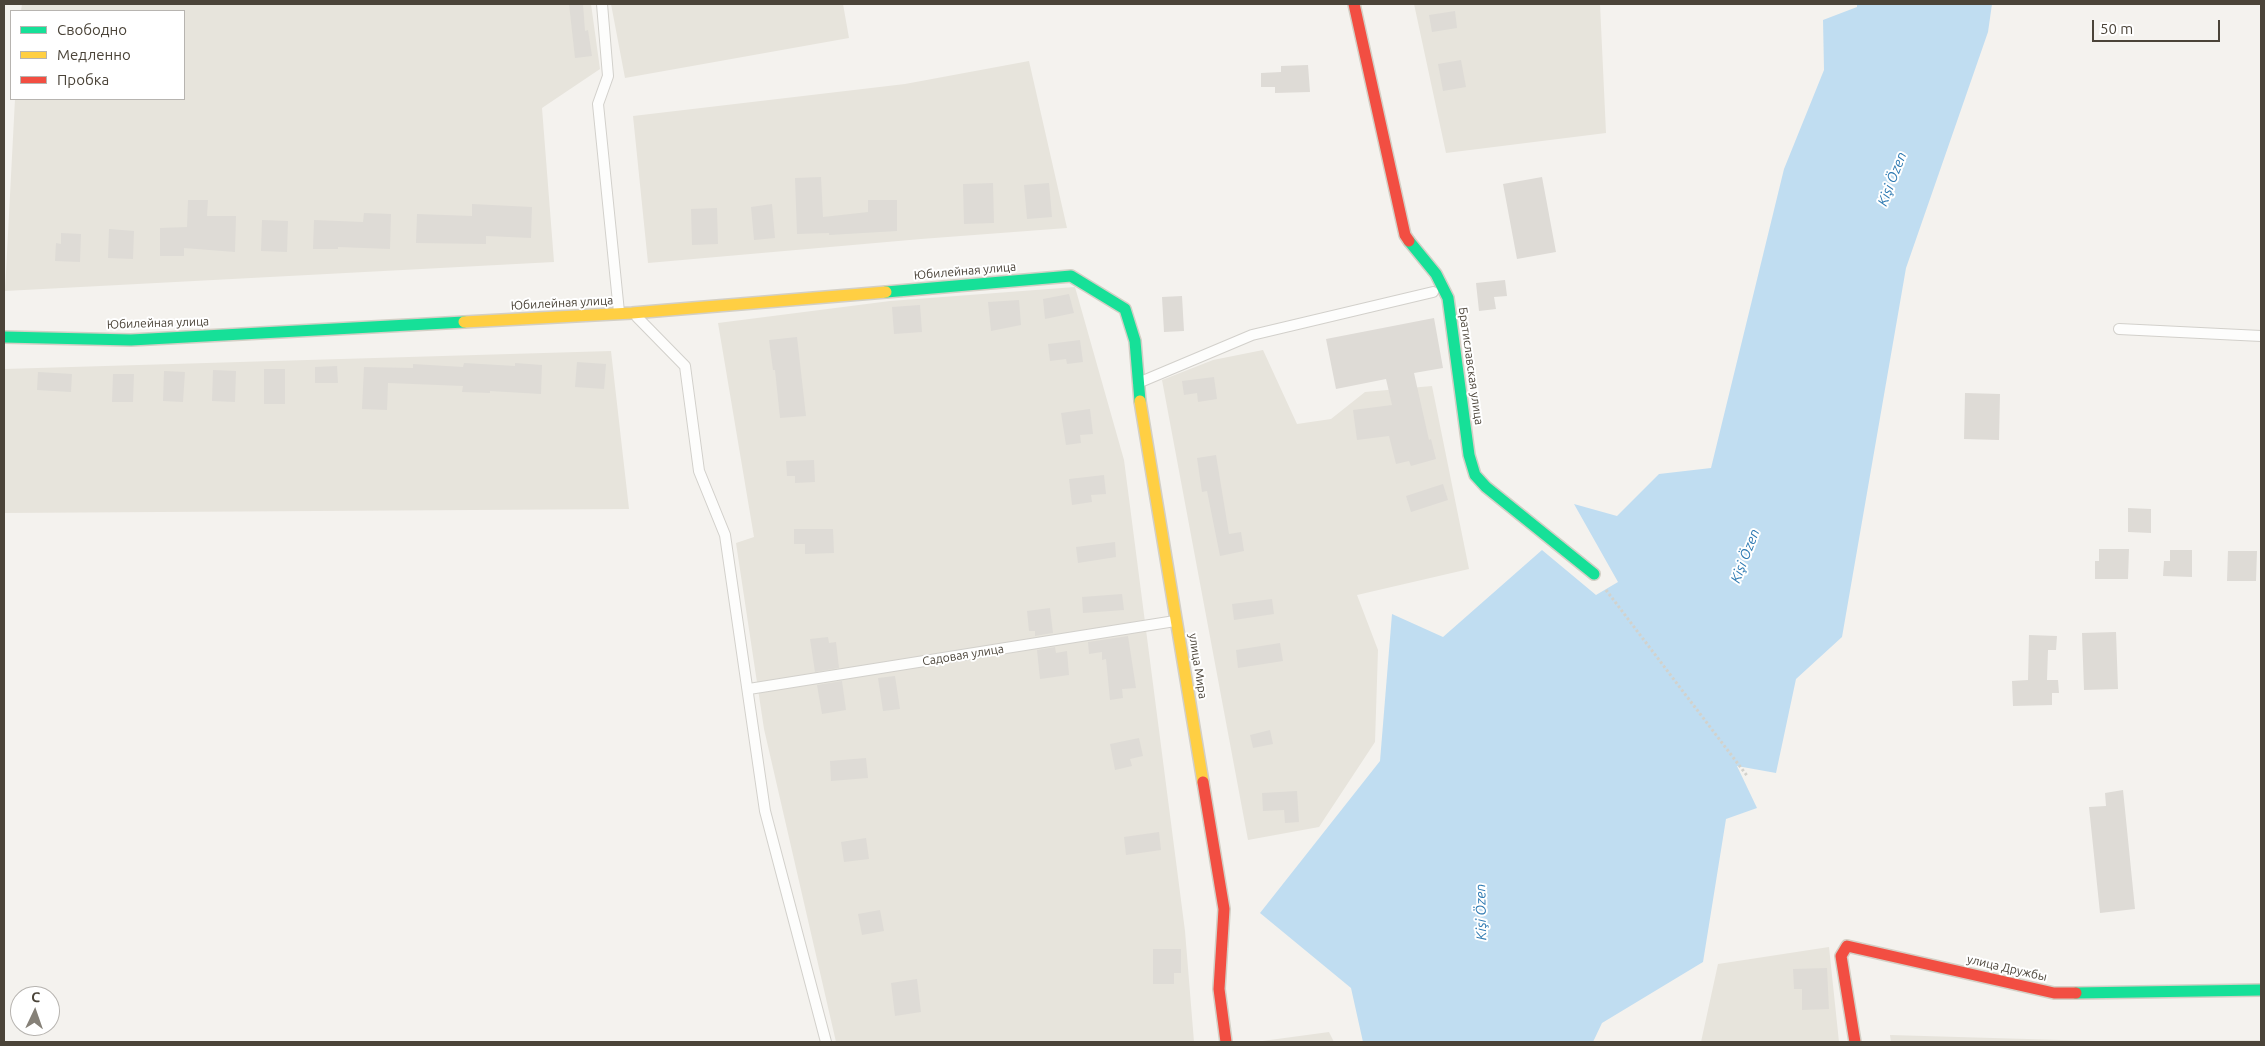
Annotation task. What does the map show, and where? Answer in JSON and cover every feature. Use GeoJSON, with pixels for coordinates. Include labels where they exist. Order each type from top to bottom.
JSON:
{"type":"FeatureCollection","features":[{"type":"Feature","properties":{"kind":"street","name":"Братиславская улица"},"geometry":{"type":"LineString","coordinates":[[1354,4],[1405,236],[1436,274],[1448,298],[1469,455],[1475,475],[1486,487],[1594,574]]}},
{"type":"Feature","properties":{"kind":"street","name":"Юбилейная улица"},"geometry":{"type":"LineString","coordinates":[[4,337],[131,340],[619,314],[1071,276],[1113,302]]}},
{"type":"Feature","properties":{"kind":"street","name":"улица Мира"},"geometry":{"type":"LineString","coordinates":[[1113,302],[1125,309],[1135,341],[1138,383],[1224,909],[1219,989],[1226,1042]]}},
{"type":"Feature","properties":{"kind":"street","name":"улица Дружбы"},"geometry":{"type":"LineString","coordinates":[[1855,1042],[1841,956],[1847,946],[2054,993],[2261,990]]}},
{"type":"Feature","properties":{"kind":"lane"},"geometry":{"type":"LineString","coordinates":[[602,4],[608,76],[598,104],[619,314]]}},
{"type":"Feature","properties":{"kind":"lane"},"geometry":{"type":"LineString","coordinates":[[1138,383],[1252,335],[1433,292]]}},
{"type":"Feature","properties":{"kind":"lane"},"geometry":{"type":"LineString","coordinates":[[632,313],[685,366],[699,471],[725,535],[749,689],[765,812],[826,1042]]}},
{"type":"Feature","properties":{"kind":"lane"},"geometry":{"type":"LineString","coordinates":[[2119,329],[2261,336]]}},
{"type":"Feature","properties":{"kind":"lane","name":"Садовая улица"},"geometry":{"type":"LineString","coordinates":[[749,689],[1177,620]]}},
{"type":"Feature","properties":{"kind":"path"},"geometry":{"type":"LineString","coordinates":[[1594,574],[1748,777]]}},
{"type":"Feature","properties":{"kind":"shaded area"},"geometry":{"type":"Polygon","coordinates":[[[22,4],[591,4],[600,69],[542,108],[554,262],[5,291],[15,100],[185,100],[185,10],[21,10],[22,4]]]}},
{"type":"Feature","properties":{"kind":"shaded area"},"geometry":{"type":"Polygon","coordinates":[[[611,4],[843,4],[849,38],[625,78],[611,4]]]}},
{"type":"Feature","properties":{"kind":"shaded area"},"geometry":{"type":"Polygon","coordinates":[[[1414,4],[1600,4],[1606,133],[1446,153],[1414,4]]]}},
{"type":"Feature","properties":{"kind":"shaded area"},"geometry":{"type":"Polygon","coordinates":[[[1029,61],[1067,228],[648,263],[633,116],[905,84],[1029,61]]]}},
{"type":"Feature","properties":{"kind":"shaded area"},"geometry":{"type":"Polygon","coordinates":[[[1075,287],[1124,460],[1185,931],[1194,1042],[836,1042],[764,729],[736,543],[754,537],[718,323],[890,301],[1075,287]]]}},
{"type":"Feature","properties":{"kind":"shaded area"},"geometry":{"type":"Polygon","coordinates":[[[1263,350],[1297,424],[1331,419],[1365,392],[1432,386],[1469,569],[1357,595],[1378,650],[1375,742],[1319,827],[1248,840],[1162,380],[1213,360],[1263,350]]]}},
{"type":"Feature","properties":{"kind":"shaded area"},"geometry":{"type":"Polygon","coordinates":[[[611,351],[629,509],[4,513],[4,369],[611,351]]]}},
{"type":"Feature","properties":{"kind":"shaded area"},"geometry":{"type":"Polygon","coordinates":[[[1829,947],[1839,1042],[1701,1042],[1718,964],[1829,947]]]}},
{"type":"Feature","properties":{"kind":"shaded area"},"geometry":{"type":"Polygon","coordinates":[[[1329,1032],[1334,1042],[1255,1042],[1329,1032]]]}},
{"type":"Feature","properties":{"kind":"shaded area"},"geometry":{"type":"Polygon","coordinates":[[[1890,1035],[2096,1041],[2261,1040],[2261,1042],[1891,1042],[1890,1035]]]}},
{"type":"Feature","properties":{"kind":"water","name":"Kişi Özen"},"geometry":{"type":"Polygon","coordinates":[[[1857,4],[1992,4],[1988,32],[1906,268],[1842,637],[1796,679],[1776,773],[1737,766],[1757,808],[1726,819],[1703,962],[1602,1023],[1593,1042],[1363,1042],[1351,988],[1260,913],[1380,761],[1392,614],[1443,637],[1542,550],[1596,595],[1618,582],[1574,504],[1617,516],[1659,474],[1711,468],[1784,169],[1824,70],[1823,20],[1857,7],[1857,4]]]}},
{"type":"Feature","properties":{"kind":"building"},"geometry":{"type":"Polygon","coordinates":[[[569,4],[583,4],[585,31],[588,30],[592,56],[575,58],[569,4]]]}},
{"type":"Feature","properties":{"kind":"building"},"geometry":{"type":"Polygon","coordinates":[[[1455,11],[1457,28],[1432,32],[1429,15],[1455,11]]]}},
{"type":"Feature","properties":{"kind":"building"},"geometry":{"type":"Polygon","coordinates":[[[1461,60],[1466,87],[1443,91],[1438,64],[1461,60]]]}},
{"type":"Feature","properties":{"kind":"building"},"geometry":{"type":"Polygon","coordinates":[[[1308,65],[1310,92],[1275,93],[1275,87],[1261,87],[1261,73],[1281,72],[1281,66],[1308,65]]]}},
{"type":"Feature","properties":{"kind":"building"},"geometry":{"type":"Polygon","coordinates":[[[821,177],[823,217],[868,212],[868,200],[897,200],[897,231],[829,235],[829,233],[797,234],[795,178],[821,177]]]}},
{"type":"Feature","properties":{"kind":"building"},"geometry":{"type":"Polygon","coordinates":[[[1542,177],[1556,252],[1517,259],[1503,184],[1542,177]]]}},
{"type":"Feature","properties":{"kind":"building"},"geometry":{"type":"Polygon","coordinates":[[[993,183],[994,223],[964,224],[963,184],[993,183]]]}},
{"type":"Feature","properties":{"kind":"building"},"geometry":{"type":"Polygon","coordinates":[[[1049,183],[1052,217],[1027,219],[1024,185],[1049,183]]]}},
{"type":"Feature","properties":{"kind":"building"},"geometry":{"type":"Polygon","coordinates":[[[188,200],[208,200],[207,216],[236,216],[235,252],[184,248],[184,256],[160,256],[160,228],[187,227],[188,200]]]}},
{"type":"Feature","properties":{"kind":"building"},"geometry":{"type":"Polygon","coordinates":[[[472,204],[532,207],[531,238],[486,236],[486,244],[416,243],[417,214],[472,216],[472,204]]]}},
{"type":"Feature","properties":{"kind":"building"},"geometry":{"type":"Polygon","coordinates":[[[772,204],[775,238],[754,240],[751,207],[772,204]]]}},
{"type":"Feature","properties":{"kind":"building"},"geometry":{"type":"Polygon","coordinates":[[[717,208],[718,244],[692,245],[691,209],[717,208]]]}},
{"type":"Feature","properties":{"kind":"building"},"geometry":{"type":"Polygon","coordinates":[[[364,213],[391,214],[390,249],[338,247],[338,249],[313,249],[314,220],[363,222],[364,213]]]}},
{"type":"Feature","properties":{"kind":"building"},"geometry":{"type":"Polygon","coordinates":[[[262,220],[288,221],[287,252],[261,251],[262,220]]]}},
{"type":"Feature","properties":{"kind":"building"},"geometry":{"type":"Polygon","coordinates":[[[109,229],[134,231],[133,259],[108,258],[109,229]]]}},
{"type":"Feature","properties":{"kind":"building"},"geometry":{"type":"Polygon","coordinates":[[[61,233],[81,234],[80,262],[55,261],[56,243],[61,244],[61,233]]]}},
{"type":"Feature","properties":{"kind":"building"},"geometry":{"type":"Polygon","coordinates":[[[1505,280],[1507,296],[1494,297],[1496,309],[1479,311],[1476,283],[1505,280]]]}},
{"type":"Feature","properties":{"kind":"building"},"geometry":{"type":"Polygon","coordinates":[[[1069,294],[1074,313],[1045,319],[1043,299],[1069,294]]]}},
{"type":"Feature","properties":{"kind":"building"},"geometry":{"type":"Polygon","coordinates":[[[1182,296],[1184,331],[1164,332],[1162,297],[1182,296]]]}},
{"type":"Feature","properties":{"kind":"building"},"geometry":{"type":"Polygon","coordinates":[[[1019,300],[1021,325],[991,331],[988,302],[1019,300]]]}},
{"type":"Feature","properties":{"kind":"building"},"geometry":{"type":"Polygon","coordinates":[[[920,305],[922,332],[894,334],[892,307],[920,305]]]}},
{"type":"Feature","properties":{"kind":"building"},"geometry":{"type":"Polygon","coordinates":[[[1434,318],[1443,368],[1414,373],[1429,440],[1431,439],[1436,459],[1411,466],[1409,461],[1396,464],[1389,436],[1357,440],[1353,410],[1392,405],[1386,379],[1336,389],[1326,339],[1434,318]]]}},
{"type":"Feature","properties":{"kind":"building"},"geometry":{"type":"Polygon","coordinates":[[[797,337],[806,416],[780,418],[775,370],[773,370],[769,340],[797,337]]]}},
{"type":"Feature","properties":{"kind":"building"},"geometry":{"type":"Polygon","coordinates":[[[1080,340],[1083,362],[1067,364],[1066,359],[1050,361],[1048,344],[1080,340]]]}},
{"type":"Feature","properties":{"kind":"building"},"geometry":{"type":"Polygon","coordinates":[[[577,362],[606,364],[604,389],[575,387],[577,362]]]}},
{"type":"Feature","properties":{"kind":"building"},"geometry":{"type":"Polygon","coordinates":[[[464,363],[515,366],[515,363],[542,365],[541,394],[490,391],[490,393],[462,392],[463,386],[388,383],[387,410],[362,409],[364,367],[413,368],[413,364],[463,367],[464,363]]]}},
{"type":"Feature","properties":{"kind":"building"},"geometry":{"type":"Polygon","coordinates":[[[337,366],[338,383],[315,383],[315,367],[337,366]]]}},
{"type":"Feature","properties":{"kind":"building"},"geometry":{"type":"Polygon","coordinates":[[[264,369],[285,369],[285,404],[264,404],[264,369]]]}},
{"type":"Feature","properties":{"kind":"building"},"geometry":{"type":"Polygon","coordinates":[[[213,370],[236,371],[235,402],[212,401],[213,370]]]}},
{"type":"Feature","properties":{"kind":"building"},"geometry":{"type":"Polygon","coordinates":[[[164,371],[185,372],[183,402],[163,401],[164,371]]]}},
{"type":"Feature","properties":{"kind":"building"},"geometry":{"type":"Polygon","coordinates":[[[38,372],[72,374],[71,392],[37,390],[38,372]]]}},
{"type":"Feature","properties":{"kind":"building"},"geometry":{"type":"Polygon","coordinates":[[[113,374],[134,374],[133,402],[112,402],[113,374]]]}},
{"type":"Feature","properties":{"kind":"building"},"geometry":{"type":"Polygon","coordinates":[[[1214,377],[1217,399],[1198,402],[1197,393],[1184,395],[1182,381],[1214,377]]]}},
{"type":"Feature","properties":{"kind":"building"},"geometry":{"type":"Polygon","coordinates":[[[1965,393],[2000,394],[1999,440],[1964,439],[1965,393]]]}},
{"type":"Feature","properties":{"kind":"building"},"geometry":{"type":"Polygon","coordinates":[[[1090,409],[1093,434],[1080,435],[1081,443],[1066,445],[1061,413],[1090,409]]]}},
{"type":"Feature","properties":{"kind":"building"},"geometry":{"type":"Polygon","coordinates":[[[1216,455],[1229,534],[1241,532],[1244,551],[1220,556],[1207,491],[1202,492],[1197,458],[1216,455]]]}},
{"type":"Feature","properties":{"kind":"building"},"geometry":{"type":"Polygon","coordinates":[[[814,460],[815,482],[795,483],[795,476],[787,476],[786,461],[814,460]]]}},
{"type":"Feature","properties":{"kind":"building"},"geometry":{"type":"Polygon","coordinates":[[[1104,475],[1106,494],[1091,495],[1092,502],[1072,505],[1069,479],[1104,475]]]}},
{"type":"Feature","properties":{"kind":"building"},"geometry":{"type":"Polygon","coordinates":[[[1443,484],[1448,500],[1411,512],[1406,496],[1443,484]]]}},
{"type":"Feature","properties":{"kind":"building"},"geometry":{"type":"Polygon","coordinates":[[[2128,508],[2151,509],[2151,533],[2128,532],[2128,508]]]}},
{"type":"Feature","properties":{"kind":"building"},"geometry":{"type":"Polygon","coordinates":[[[794,529],[833,529],[834,553],[805,554],[805,544],[794,544],[794,529]]]}},
{"type":"Feature","properties":{"kind":"building"},"geometry":{"type":"Polygon","coordinates":[[[1115,542],[1116,557],[1078,563],[1076,547],[1115,542]]]}},
{"type":"Feature","properties":{"kind":"building"},"geometry":{"type":"Polygon","coordinates":[[[2099,549],[2129,549],[2128,579],[2095,579],[2095,561],[2099,561],[2099,549]]]}},
{"type":"Feature","properties":{"kind":"building"},"geometry":{"type":"Polygon","coordinates":[[[2170,550],[2192,550],[2192,577],[2163,576],[2164,561],[2170,561],[2170,550]]]}},
{"type":"Feature","properties":{"kind":"building"},"geometry":{"type":"Polygon","coordinates":[[[2228,551],[2257,551],[2256,581],[2227,581],[2228,551]]]}},
{"type":"Feature","properties":{"kind":"building"},"geometry":{"type":"Polygon","coordinates":[[[1122,594],[1124,610],[1083,613],[1082,597],[1122,594]]]}},
{"type":"Feature","properties":{"kind":"building"},"geometry":{"type":"Polygon","coordinates":[[[1272,599],[1274,614],[1234,620],[1232,604],[1272,599]]]}},
{"type":"Feature","properties":{"kind":"building"},"geometry":{"type":"Polygon","coordinates":[[[1050,608],[1053,633],[1035,636],[1035,631],[1029,631],[1027,611],[1050,608]]]}},
{"type":"Feature","properties":{"kind":"building"},"geometry":{"type":"Polygon","coordinates":[[[2116,632],[2118,689],[2084,690],[2082,633],[2116,632]]]}},
{"type":"Feature","properties":{"kind":"building"},"geometry":{"type":"Polygon","coordinates":[[[2029,635],[2057,636],[2056,650],[2048,650],[2047,680],[2058,680],[2059,693],[2052,693],[2052,705],[2013,706],[2012,681],[2028,680],[2029,635]]]}},
{"type":"Feature","properties":{"kind":"building"},"geometry":{"type":"Polygon","coordinates":[[[1128,636],[1136,688],[1122,689],[1123,698],[1110,700],[1106,659],[1102,660],[1102,652],[1089,654],[1088,642],[1128,636]]]}},
{"type":"Feature","properties":{"kind":"building"},"geometry":{"type":"Polygon","coordinates":[[[828,637],[829,643],[836,642],[839,668],[815,672],[810,639],[828,637]]]}},
{"type":"Feature","properties":{"kind":"building"},"geometry":{"type":"Polygon","coordinates":[[[1280,643],[1283,661],[1238,668],[1236,650],[1280,643]]]}},
{"type":"Feature","properties":{"kind":"building"},"geometry":{"type":"Polygon","coordinates":[[[1055,647],[1056,653],[1067,651],[1069,675],[1040,679],[1037,650],[1055,647]]]}},
{"type":"Feature","properties":{"kind":"building"},"geometry":{"type":"Polygon","coordinates":[[[895,676],[900,709],[883,711],[878,678],[895,676]]]}},
{"type":"Feature","properties":{"kind":"building"},"geometry":{"type":"Polygon","coordinates":[[[842,681],[846,710],[822,714],[817,685],[842,681]]]}},
{"type":"Feature","properties":{"kind":"building"},"geometry":{"type":"Polygon","coordinates":[[[1270,730],[1273,744],[1253,748],[1250,735],[1270,730]]]}},
{"type":"Feature","properties":{"kind":"building"},"geometry":{"type":"Polygon","coordinates":[[[1139,738],[1143,756],[1130,759],[1132,766],[1115,770],[1110,744],[1139,738]]]}},
{"type":"Feature","properties":{"kind":"building"},"geometry":{"type":"Polygon","coordinates":[[[866,758],[868,778],[831,781],[830,761],[866,758]]]}},
{"type":"Feature","properties":{"kind":"building"},"geometry":{"type":"Polygon","coordinates":[[[2123,790],[2135,909],[2100,913],[2089,807],[2106,806],[2105,793],[2123,790]]]}},
{"type":"Feature","properties":{"kind":"building"},"geometry":{"type":"Polygon","coordinates":[[[1297,791],[1299,822],[1285,823],[1284,810],[1263,811],[1262,793],[1297,791]]]}},
{"type":"Feature","properties":{"kind":"building"},"geometry":{"type":"Polygon","coordinates":[[[1159,832],[1161,850],[1126,855],[1124,837],[1159,832]]]}},
{"type":"Feature","properties":{"kind":"building"},"geometry":{"type":"Polygon","coordinates":[[[866,838],[869,859],[844,862],[841,842],[866,838]]]}},
{"type":"Feature","properties":{"kind":"building"},"geometry":{"type":"Polygon","coordinates":[[[880,910],[884,931],[862,935],[858,914],[880,910]]]}},
{"type":"Feature","properties":{"kind":"building"},"geometry":{"type":"Polygon","coordinates":[[[1153,949],[1181,949],[1181,973],[1174,973],[1174,984],[1153,984],[1153,949]]]}},
{"type":"Feature","properties":{"kind":"building"},"geometry":{"type":"Polygon","coordinates":[[[1827,968],[1829,1009],[1802,1010],[1802,989],[1794,989],[1793,969],[1827,968]]]}},
{"type":"Feature","properties":{"kind":"building"},"geometry":{"type":"Polygon","coordinates":[[[917,979],[921,1012],[895,1016],[891,983],[917,979]]]}},
{"type":"Feature","properties":{"kind":"traffic: fast"},"geometry":{"type":"LineString","coordinates":[[1409,241],[1436,274],[1448,298],[1469,455],[1475,475],[1486,487],[1594,574]]}},
{"type":"Feature","properties":{"kind":"traffic: fast"},"geometry":{"type":"LineString","coordinates":[[886,292],[1071,276],[1125,309],[1135,341],[1140,401]]}},
{"type":"Feature","properties":{"kind":"traffic: fast"},"geometry":{"type":"LineString","coordinates":[[4,337],[131,340],[464,322]]}},
{"type":"Feature","properties":{"kind":"traffic: fast"},"geometry":{"type":"LineString","coordinates":[[2076,993],[2261,990]]}},
{"type":"Feature","properties":{"kind":"traffic: slow"},"geometry":{"type":"LineString","coordinates":[[464,322],[632,313],[886,292]]}},
{"type":"Feature","properties":{"kind":"traffic: slow"},"geometry":{"type":"LineString","coordinates":[[1140,401],[1203,782]]}},
{"type":"Feature","properties":{"kind":"traffic: jam"},"geometry":{"type":"LineString","coordinates":[[1354,4],[1405,235],[1409,241]]}},
{"type":"Feature","properties":{"kind":"traffic: jam"},"geometry":{"type":"LineString","coordinates":[[1203,782],[1224,909],[1219,989],[1226,1042]]}},
{"type":"Feature","properties":{"kind":"traffic: jam"},"geometry":{"type":"LineString","coordinates":[[1855,1042],[1841,956],[1847,946],[2054,993],[2076,993]]}}]}
